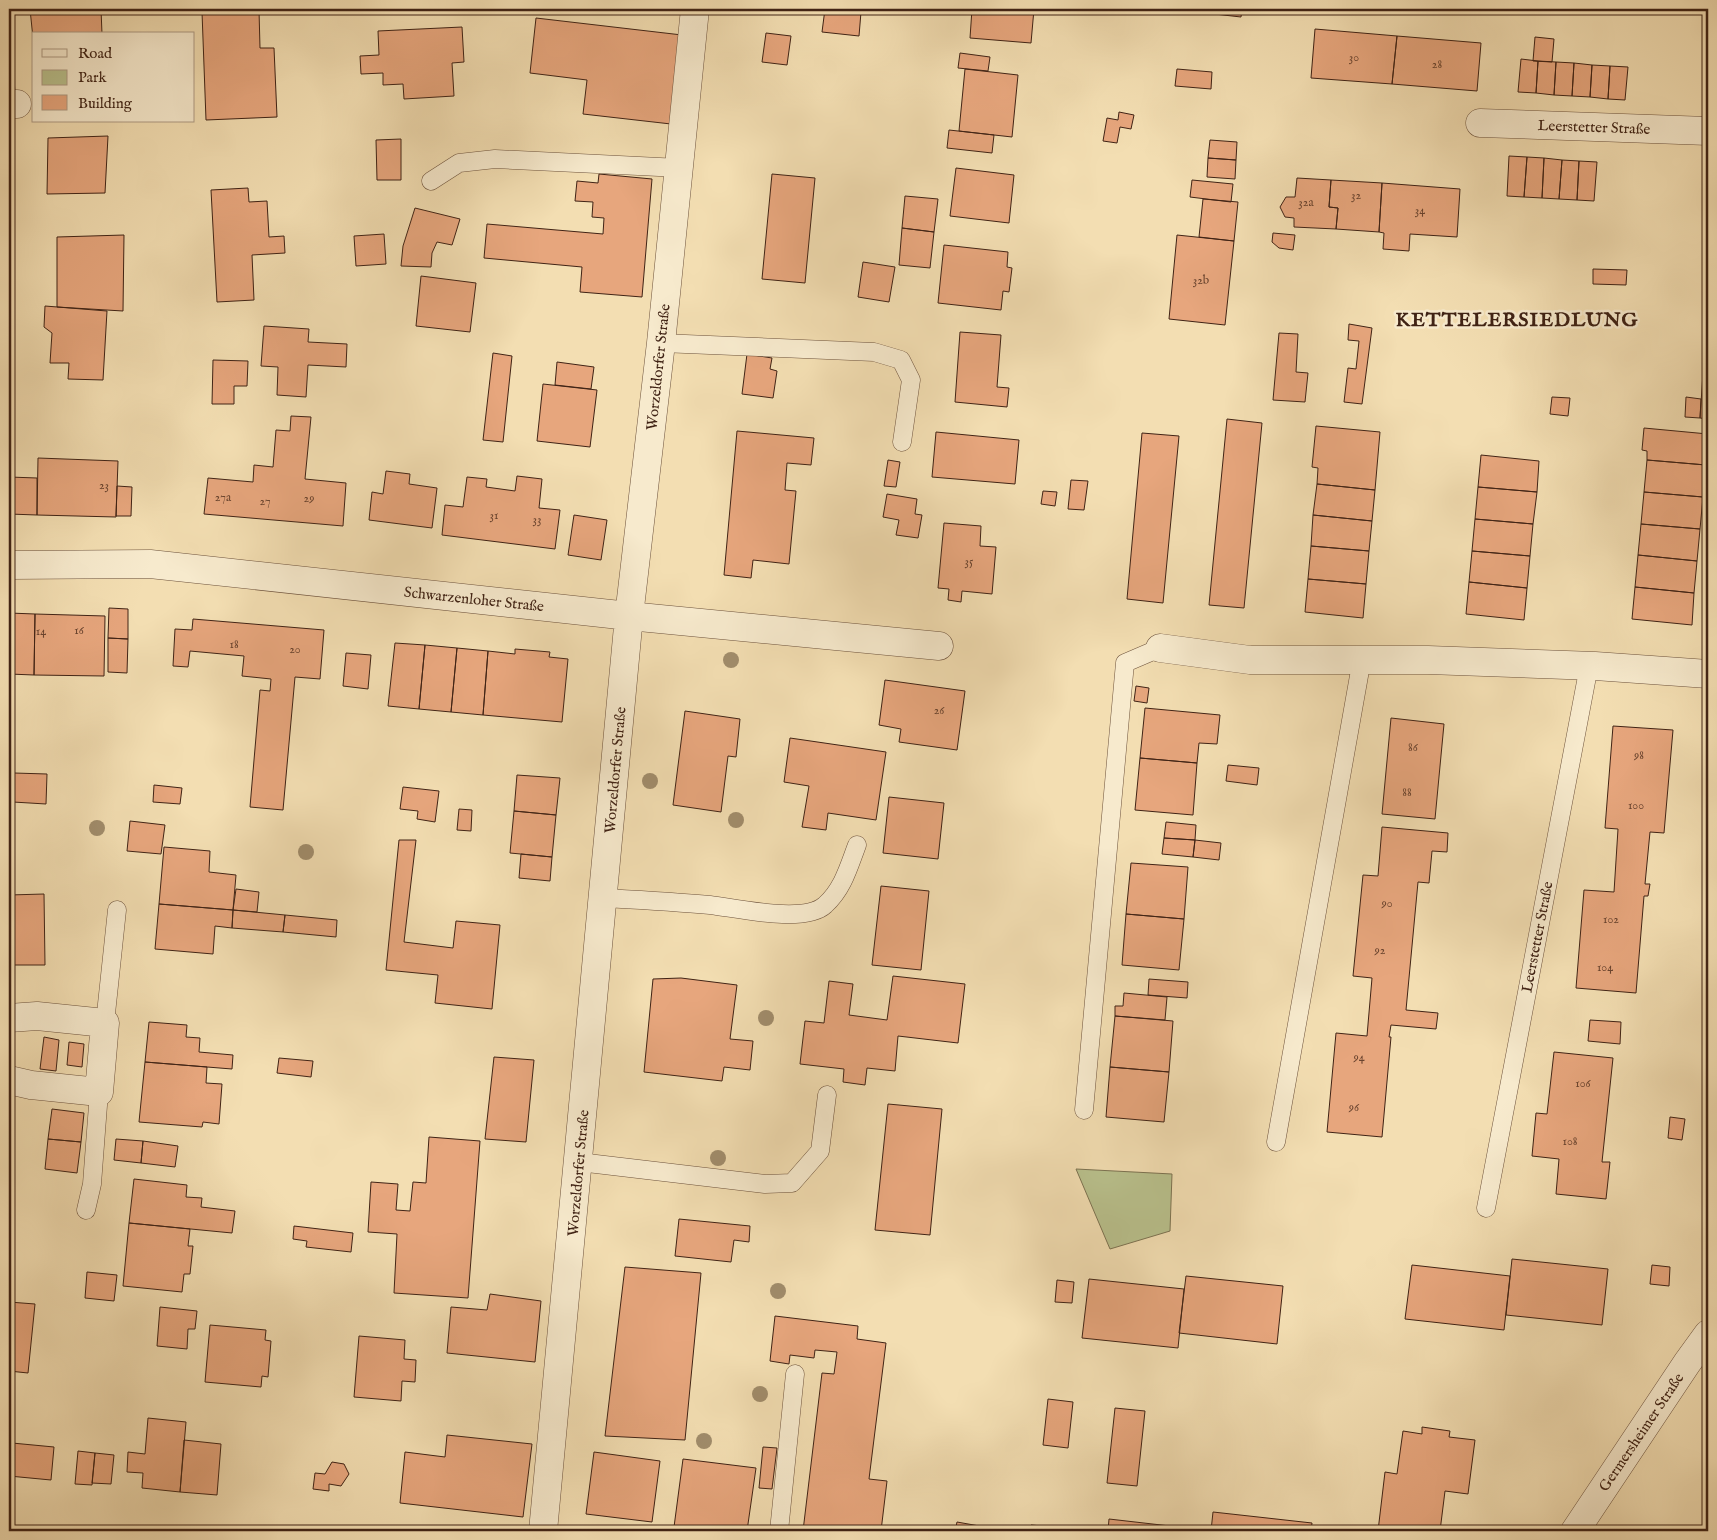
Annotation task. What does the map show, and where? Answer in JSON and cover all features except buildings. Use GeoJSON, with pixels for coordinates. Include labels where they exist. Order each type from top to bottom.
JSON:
{"type":"FeatureCollection","features":[{"type":"Feature","properties":{"kind":"street","name":"Worzeldorfer Straße"},"geometry":{"type":"LineString","coordinates":[[543,1531],[630,616],[680,168],[695,9]]}},
{"type":"Feature","properties":{"kind":"street","name":"Leerstetter Straße"},"geometry":{"type":"LineString","coordinates":[[1480,123],[1708,131]]}},
{"type":"Feature","properties":{"kind":"street","name":"Schwarzenloher Straße"},"geometry":{"type":"LineString","coordinates":[[9,565],[150,564],[630,616],[939,646]]}},
{"type":"Feature","properties":{"kind":"street"},"geometry":{"type":"LineString","coordinates":[[1160,648],[1250,660],[1362,658],[1589,666],[1708,674]]}},
{"type":"Feature","properties":{"kind":"street"},"geometry":{"type":"LineString","coordinates":[[9,1018],[38,1016],[105,1023],[99,1092],[9,1080]]}},
{"type":"Feature","properties":{"kind":"street","name":"Germersheimer Straße"},"geometry":{"type":"LineString","coordinates":[[1575,1531],[1708,1334]]}},
{"type":"Feature","properties":{"kind":"lane"},"geometry":{"type":"LineString","coordinates":[[431,181],[459,163],[495,159],[680,168]]}},
{"type":"Feature","properties":{"kind":"lane"},"geometry":{"type":"LineString","coordinates":[[661,343],[874,352],[901,360],[911,380],[902,442]]}},
{"type":"Feature","properties":{"kind":"lane"},"geometry":{"type":"LineString","coordinates":[[1084,1110],[1125,663],[1160,648]]}},
{"type":"Feature","properties":{"kind":"lane"},"geometry":{"type":"LineString","coordinates":[[1276,1142],[1362,658]]}},
{"type":"Feature","properties":{"kind":"lane","name":"Leerstetter Straße"},"geometry":{"type":"LineString","coordinates":[[1486,1208],[1589,666]]}},
{"type":"Feature","properties":{"kind":"lane"},"geometry":{"type":"LineString","coordinates":[[604,898],[710,905],[768,914],[807,913],[824,906],[841,885],[857,845]]}},
{"type":"Feature","properties":{"kind":"lane"},"geometry":{"type":"LineString","coordinates":[[105,1023],[117,910]]}},
{"type":"Feature","properties":{"kind":"lane"},"geometry":{"type":"LineString","coordinates":[[86,1210],[92,1184],[99,1092]]}},
{"type":"Feature","properties":{"kind":"lane"},"geometry":{"type":"LineString","coordinates":[[579,1162],[765,1184],[792,1183],[820,1151],[826,1095]]}},
{"type":"Feature","properties":{"kind":"lane"},"geometry":{"type":"LineString","coordinates":[[779,1531],[795,1374]]}},
{"type":"Feature","properties":{"kind":"green space"},"geometry":{"type":"Polygon","coordinates":[[[9,33],[15,91],[9,92],[9,33]]]}},
{"type":"Feature","properties":{"kind":"green space"},"geometry":{"type":"Polygon","coordinates":[[[1076,1169],[1172,1174],[1170,1231],[1110,1249],[1076,1169]]]}},
{"type":"Feature","properties":{"kind":"district","name":"KETTELERSIEDLUNG"},"geometry":{"type":"Point","coordinates":[1517,319]}}]}
